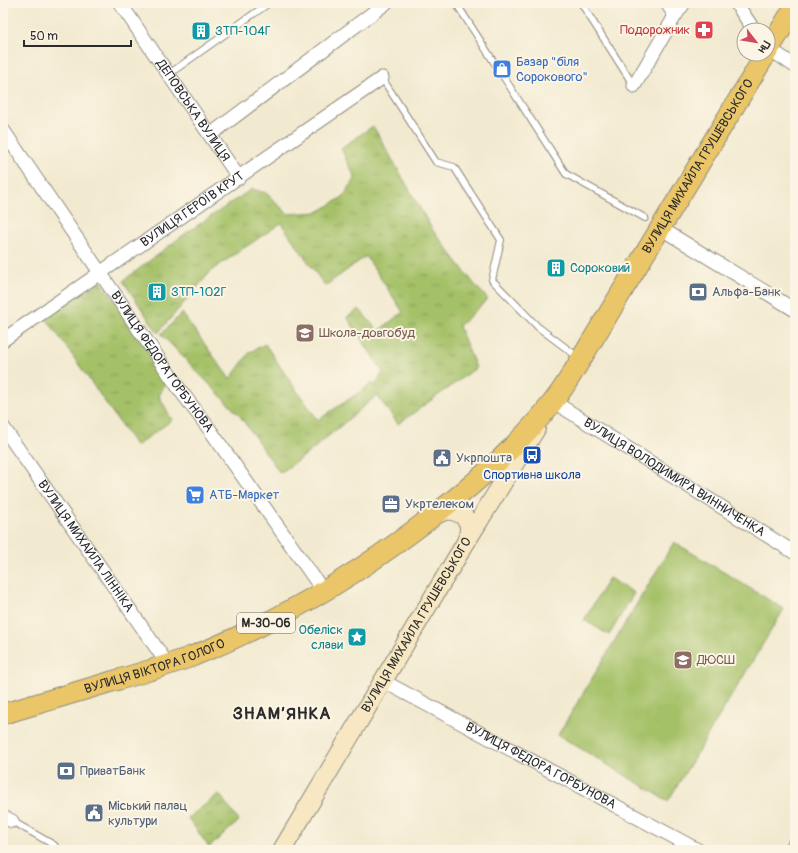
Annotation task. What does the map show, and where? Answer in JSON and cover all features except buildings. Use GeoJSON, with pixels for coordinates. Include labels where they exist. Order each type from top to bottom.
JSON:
{"type":"FeatureCollection","features":[{"type":"Feature","properties":{"kind":"main road","name":"ВУЛИЦЯ МИХАЙЛА ГРУШЕВСЬКОГО"},"geometry":{"type":"LineString","coordinates":[[776,37],[795,6]]}},
{"type":"Feature","properties":{"kind":"main road","name":"ВУЛИЦЯ МИХАЙЛА ГРУШЕВСЬКОГО"},"geometry":{"type":"LineString","coordinates":[[282,850],[466,542],[581,359],[652,223],[760,62]]}},
{"type":"Feature","properties":{"kind":"main road","name":"ВУЛИЦЯ МИХАЙЛА ГРУШЕВСЬКОГО"},"geometry":{"type":"LineString","coordinates":[[494,466],[514,447],[554,402]]}},
{"type":"Feature","properties":{"kind":"main road","name":"ВУЛИЦЯ ВІКТОРА ГОЛОГО"},"geometry":{"type":"LineString","coordinates":[[3,714],[166,666],[194,656],[293,610],[373,560],[433,516],[494,466]]}},
{"type":"Feature","properties":{"kind":"main road"},"geometry":{"type":"LineString","coordinates":[[433,516],[444,511],[455,511],[462,515],[467,520],[469,529],[466,542]]}},
{"type":"Feature","properties":{"kind":"street","name":"ДЕПОВСЬКА ВУЛИЦЯ"},"geometry":{"type":"LineString","coordinates":[[120,3],[239,178]]}},
{"type":"Feature","properties":{"kind":"street"},"geometry":{"type":"LineString","coordinates":[[210,135],[386,3]]}},
{"type":"Feature","properties":{"kind":"street"},"geometry":{"type":"LineString","coordinates":[[667,3],[675,16]]}},
{"type":"Feature","properties":{"kind":"street"},"geometry":{"type":"LineString","coordinates":[[634,86],[684,3]]}},
{"type":"Feature","properties":{"kind":"street"},"geometry":{"type":"LineString","coordinates":[[736,3],[749,22]]}},
{"type":"Feature","properties":{"kind":"street"},"geometry":{"type":"LineString","coordinates":[[776,55],[795,66]]}},
{"type":"Feature","properties":{"kind":"street","name":"ВУЛИЦЯ ГЕРОЇВ КРУТ"},"geometry":{"type":"LineString","coordinates":[[3,340],[382,78]]}},
{"type":"Feature","properties":{"kind":"street","name":"ВУЛИЦЯ ФЕДОРА ГОРБУНОВА"},"geometry":{"type":"LineString","coordinates":[[3,130],[180,390],[220,443],[324,592]]}},
{"type":"Feature","properties":{"kind":"street"},"geometry":{"type":"LineString","coordinates":[[652,223],[795,310]]}},
{"type":"Feature","properties":{"kind":"street","name":"ВУЛИЦЯ ВОЛОДИМИРА ВИННИЧЕНКА"},"geometry":{"type":"LineString","coordinates":[[554,402],[795,553]]}},
{"type":"Feature","properties":{"kind":"street","name":"ВУЛИЦЯ МИХАЙЛА ЛІННІКА"},"geometry":{"type":"LineString","coordinates":[[3,427],[162,656],[166,666]]}},
{"type":"Feature","properties":{"kind":"street","name":"ВУЛИЦЯ ФЕДОРА ГОРБУНОВА"},"geometry":{"type":"LineString","coordinates":[[383,681],[698,850]]}},
{"type":"Feature","properties":{"kind":"street"},"geometry":{"type":"LineString","coordinates":[[791,850],[795,843]]}},
{"type":"Feature","properties":{"kind":"lane"},"geometry":{"type":"LineString","coordinates":[[168,74],[269,3]]}},
{"type":"Feature","properties":{"kind":"lane"},"geometry":{"type":"LineString","coordinates":[[456,3],[566,174],[652,223]]}},
{"type":"Feature","properties":{"kind":"lane"},"geometry":{"type":"LineString","coordinates":[[581,3],[634,86]]}},
{"type":"Feature","properties":{"kind":"lane"},"geometry":{"type":"LineString","coordinates":[[382,78],[436,162],[454,167],[501,240],[492,280],[538,327],[581,359]]}},
{"type":"Feature","properties":{"kind":"lane"},"geometry":{"type":"LineString","coordinates":[[7,819],[54,845],[58,850]]}},
{"type":"Feature","properties":{"kind":"green space"},"geometry":{"type":"Polygon","coordinates":[[[373,126],[432,229],[475,285],[488,299],[459,326],[476,368],[398,424],[375,393],[375,397],[307,454],[280,473],[240,416],[161,334],[182,313],[230,379],[250,352],[265,344],[318,420],[373,383],[374,387],[383,372],[347,317],[359,309],[378,331],[403,312],[366,256],[325,286],[281,223],[212,270],[158,333],[123,281],[186,233],[252,189],[266,193],[288,214],[318,212],[343,197],[355,178],[341,148],[373,126]]]}},
{"type":"Feature","properties":{"kind":"green space"},"geometry":{"type":"Polygon","coordinates":[[[101,281],[168,378],[159,396],[172,420],[136,446],[46,318],[101,281]]]}},
{"type":"Feature","properties":{"kind":"green space"},"geometry":{"type":"Polygon","coordinates":[[[674,542],[784,609],[668,801],[558,735],[674,542]]]}},
{"type":"Feature","properties":{"kind":"green space"},"geometry":{"type":"Polygon","coordinates":[[[609,578],[634,593],[609,635],[584,620],[609,578]]]}},
{"type":"Feature","properties":{"kind":"green space"},"geometry":{"type":"Polygon","coordinates":[[[219,794],[239,821],[209,847],[188,818],[219,794]]]}},
{"type":"Feature","properties":{"kind":"place","name":"Подорожник"},"geometry":{"type":"Point","coordinates":[704,30]}},
{"type":"Feature","properties":{"kind":"place","name":"ЗТП-104Г"},"geometry":{"type":"Point","coordinates":[201,31]}},
{"type":"Feature","properties":{"kind":"place","name":"Базар \"біля Сорокового\""},"geometry":{"type":"Point","coordinates":[502,69]}},
{"type":"Feature","properties":{"kind":"place","name":"Сороковий"},"geometry":{"type":"Point","coordinates":[556,268]}},
{"type":"Feature","properties":{"kind":"place","name":"ЗТП-102Г"},"geometry":{"type":"Point","coordinates":[157,292]}},
{"type":"Feature","properties":{"kind":"place","name":"Альфа-Банк"},"geometry":{"type":"Point","coordinates":[698,292]}},
{"type":"Feature","properties":{"kind":"place","name":"Школа-довгобуд"},"geometry":{"type":"Point","coordinates":[305,333]}},
{"type":"Feature","properties":{"kind":"place","name":"Спортивна школа"},"geometry":{"type":"Point","coordinates":[532,455]}},
{"type":"Feature","properties":{"kind":"place","name":"Укрпошта"},"geometry":{"type":"Point","coordinates":[442,458]}},
{"type":"Feature","properties":{"kind":"place","name":"АТБ-Маркет"},"geometry":{"type":"Point","coordinates":[195,495]}},
{"type":"Feature","properties":{"kind":"place","name":"Укртелеком"},"geometry":{"type":"Point","coordinates":[391,504]}},
{"type":"Feature","properties":{"kind":"place","name":"Обеліск слави"},"geometry":{"type":"Point","coordinates":[357,637]}},
{"type":"Feature","properties":{"kind":"place","name":"ДЮСШ"},"geometry":{"type":"Point","coordinates":[683,660]}},
{"type":"Feature","properties":{"kind":"place","name":"ПриватБанк"},"geometry":{"type":"Point","coordinates":[66,771]}},
{"type":"Feature","properties":{"kind":"place","name":"Міський палац культури"},"geometry":{"type":"Point","coordinates":[94,813]}},
{"type":"Feature","properties":{"kind":"district","name":"ЗНАМ’ЯНКА"},"geometry":{"type":"Point","coordinates":[282,713]}}]}
